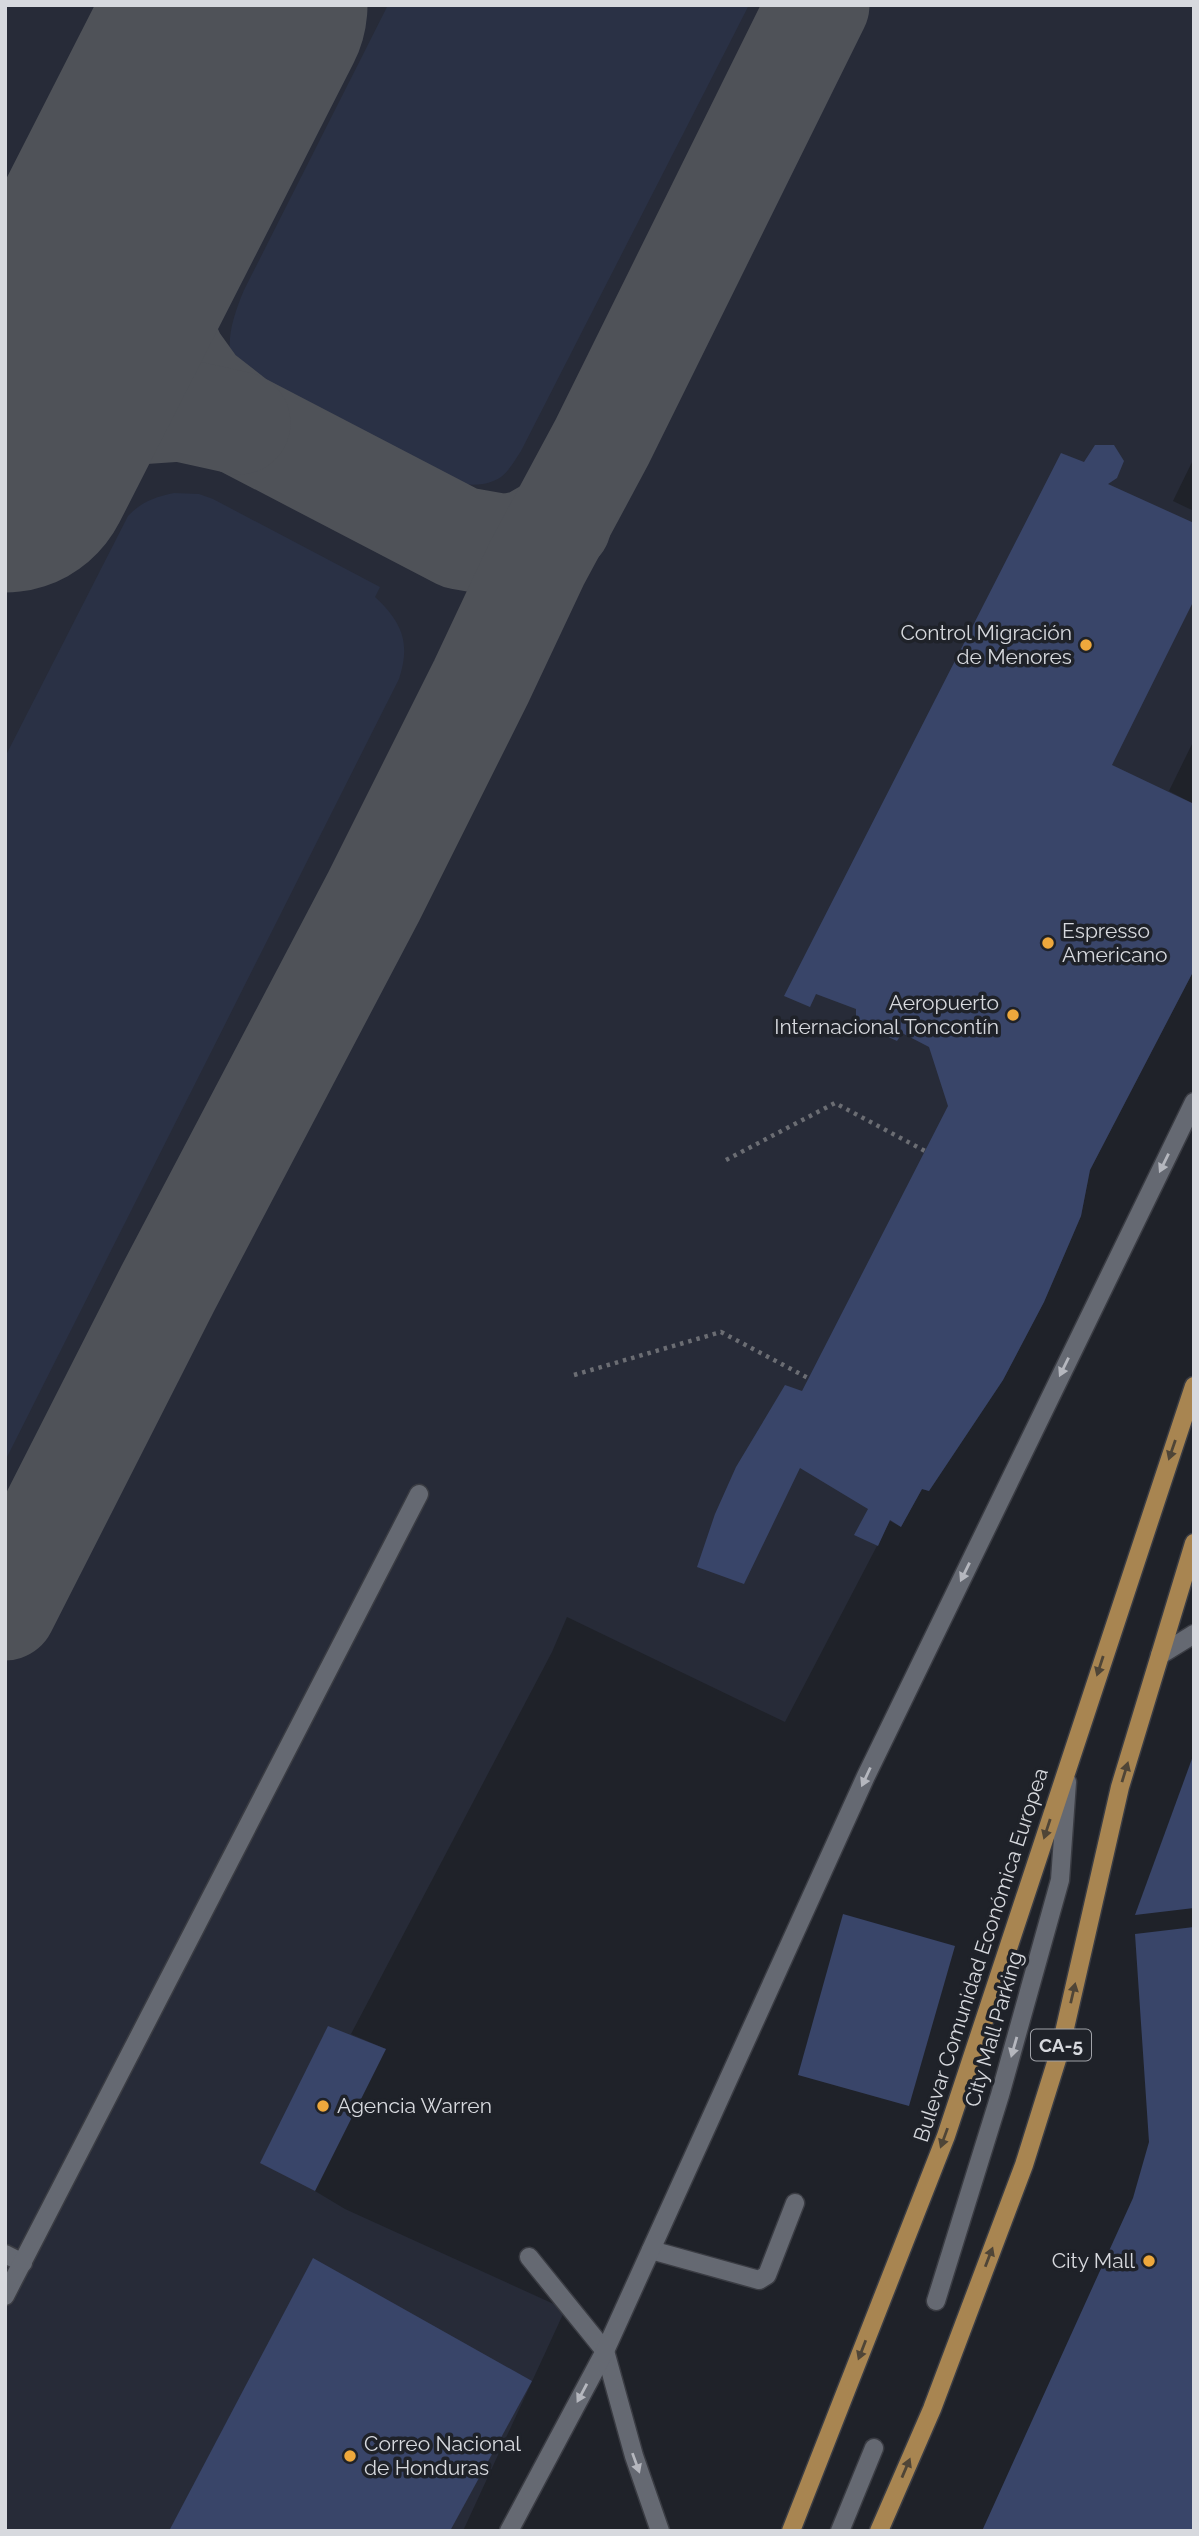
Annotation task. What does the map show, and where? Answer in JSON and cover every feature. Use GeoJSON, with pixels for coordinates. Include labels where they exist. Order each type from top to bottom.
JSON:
{"type":"FeatureCollection","features":[{"type":"Feature","properties":{"kind":"main road","name":"Bulevar Comunidad Económica Europea"},"geometry":{"type":"LineString","coordinates":[[791,2531],[946,2136],[1194,1386]]}},
{"type":"Feature","properties":{"kind":"main road","name":"CA-5"},"geometry":{"type":"LineString","coordinates":[[879,2531],[932,2409],[1024,2165],[1060,2050],[1120,1787],[1194,1543]]}},
{"type":"Feature","properties":{"kind":"lane"},"geometry":{"type":"LineString","coordinates":[[509,2531],[605,2351],[866,1776],[1194,1101]]}},
{"type":"Feature","properties":{"kind":"lane"},"geometry":{"type":"LineString","coordinates":[[5,2296],[419,1494]]}},
{"type":"Feature","properties":{"kind":"lane"},"geometry":{"type":"LineString","coordinates":[[1160,1655],[1194,1634]]}},
{"type":"Feature","properties":{"kind":"lane","name":"City Mall Parking"},"geometry":{"type":"LineString","coordinates":[[936,2301],[1000,2095],[1060,1881],[1068,1765]]}},
{"type":"Feature","properties":{"kind":"lane"},"geometry":{"type":"LineString","coordinates":[[650,2250],[760,2280],[767,2276],[794,2203]]}},
{"type":"Feature","properties":{"kind":"lane"},"geometry":{"type":"LineString","coordinates":[[5,2254],[23,2263]]}},
{"type":"Feature","properties":{"kind":"lane"},"geometry":{"type":"LineString","coordinates":[[528,2257],[605,2351],[634,2456],[660,2531]]}},
{"type":"Feature","properties":{"kind":"lane"},"geometry":{"type":"LineString","coordinates":[[840,2531],[874,2448]]}},
{"type":"Feature","properties":{"kind":"path"},"geometry":{"type":"LineString","coordinates":[[726,1160],[835,1103],[925,1152]]}},
{"type":"Feature","properties":{"kind":"path"},"geometry":{"type":"LineString","coordinates":[[574,1375],[721,1332],[808,1378]]}},
{"type":"Feature","properties":{"kind":"shaded area","name":"Aeropuerto Internacional Toncontín"},"geometry":{"type":"Polygon","coordinates":[[[5,5],[1194,5],[1194,458],[1173,501],[1194,511],[1194,740],[1169,791],[1194,804],[1194,970],[1090,1170],[1081,1216],[1044,1302],[1003,1380],[929,1491],[922,1489],[901,1527],[890,1521],[785,1722],[567,1617],[552,1652],[351,2034],[386,2049],[315,2191],[345,2209],[556,2305],[564,2312],[463,2531],[5,2531],[5,5]]]}},
{"type":"Feature","properties":{"kind":"shaded area"},"geometry":{"type":"Polygon","coordinates":[[[388,5],[749,5],[521,451],[504,475],[490,482],[455,482],[410,467],[405,478],[260,400],[247,388],[232,362],[230,335],[244,290],[388,5]]]}},
{"type":"Feature","properties":{"kind":"shaded area"},"geometry":{"type":"Polygon","coordinates":[[[174,493],[199,494],[213,499],[380,587],[375,597],[392,615],[402,634],[403,666],[399,679],[5,1461],[5,757],[128,516],[149,501],[174,493]]]}},
{"type":"Feature","properties":{"kind":"building","name":"Aeropuerto Internacional Toncontín"},"geometry":{"type":"Polygon","coordinates":[[[1095,445],[1114,445],[1124,461],[1117,478],[1108,484],[1194,523],[1194,600],[1112,765],[1194,804],[1194,970],[1090,1170],[1081,1216],[1044,1302],[1003,1380],[929,1491],[922,1489],[901,1527],[890,1520],[878,1546],[854,1535],[868,1509],[800,1468],[744,1584],[697,1567],[715,1514],[736,1467],[785,1385],[802,1391],[948,1106],[929,1047],[902,1033],[897,1041],[856,1022],[856,1009],[816,994],[810,1007],[784,996],[1061,453],[1084,462],[1095,445]]]}},
{"type":"Feature","properties":{"kind":"building"},"geometry":{"type":"Polygon","coordinates":[[[1193,1756],[1194,1908],[1135,1915],[1193,1756]]]}},
{"type":"Feature","properties":{"kind":"building"},"geometry":{"type":"Polygon","coordinates":[[[843,1914],[955,1946],[909,2106],[798,2075],[843,1914]]]}},
{"type":"Feature","properties":{"kind":"building","name":"City Mall"},"geometry":{"type":"Polygon","coordinates":[[[1194,1927],[1194,2531],[982,2531],[1133,2198],[1149,2142],[1135,1934],[1194,1927]]]}},
{"type":"Feature","properties":{"kind":"building","name":"Agencia Warren"},"geometry":{"type":"Polygon","coordinates":[[[328,2026],[386,2049],[315,2191],[260,2163],[328,2026]]]}},
{"type":"Feature","properties":{"kind":"building","name":"Correo Nacional de Honduras"},"geometry":{"type":"Polygon","coordinates":[[[313,2258],[532,2381],[450,2531],[169,2531],[313,2258]]]}},
{"type":"Feature","properties":{"kind":"taxiway"},"geometry":{"type":"LineString","coordinates":[[5,1609],[168,1288],[374,896],[537,563],[602,442],[818,5]]}},
{"type":"Feature","properties":{"kind":"taxiway"},"geometry":{"type":"LineString","coordinates":[[155,170],[148,275],[161,328],[175,359],[198,391],[239,423],[460,538],[506,546],[528,541],[560,523]]}},
{"type":"Feature","properties":{"kind":"taxiway"},"geometry":{"type":"LineString","coordinates":[[5,494],[39,453],[86,427],[136,413],[180,410],[239,423]]}},
{"type":"Feature","properties":{"kind":"runway"},"geometry":{"type":"LineString","coordinates":[[5,464],[239,5]]}},
{"type":"Feature","properties":{"kind":"place","name":"Control Migración de Menores"},"geometry":{"type":"Point","coordinates":[1086,645]}},
{"type":"Feature","properties":{"kind":"place","name":"Espresso Americano"},"geometry":{"type":"Point","coordinates":[1048,943]}},
{"type":"Feature","properties":{"kind":"place","name":"Aeropuerto Internacional Toncontín"},"geometry":{"type":"Point","coordinates":[1013,1015]}},
{"type":"Feature","properties":{"kind":"place","name":"Agencia Warren"},"geometry":{"type":"Point","coordinates":[323,2106]}},
{"type":"Feature","properties":{"kind":"place","name":"City Mall"},"geometry":{"type":"Point","coordinates":[1149,2261]}},
{"type":"Feature","properties":{"kind":"place","name":"Correo Nacional de Honduras"},"geometry":{"type":"Point","coordinates":[350,2456]}}]}
